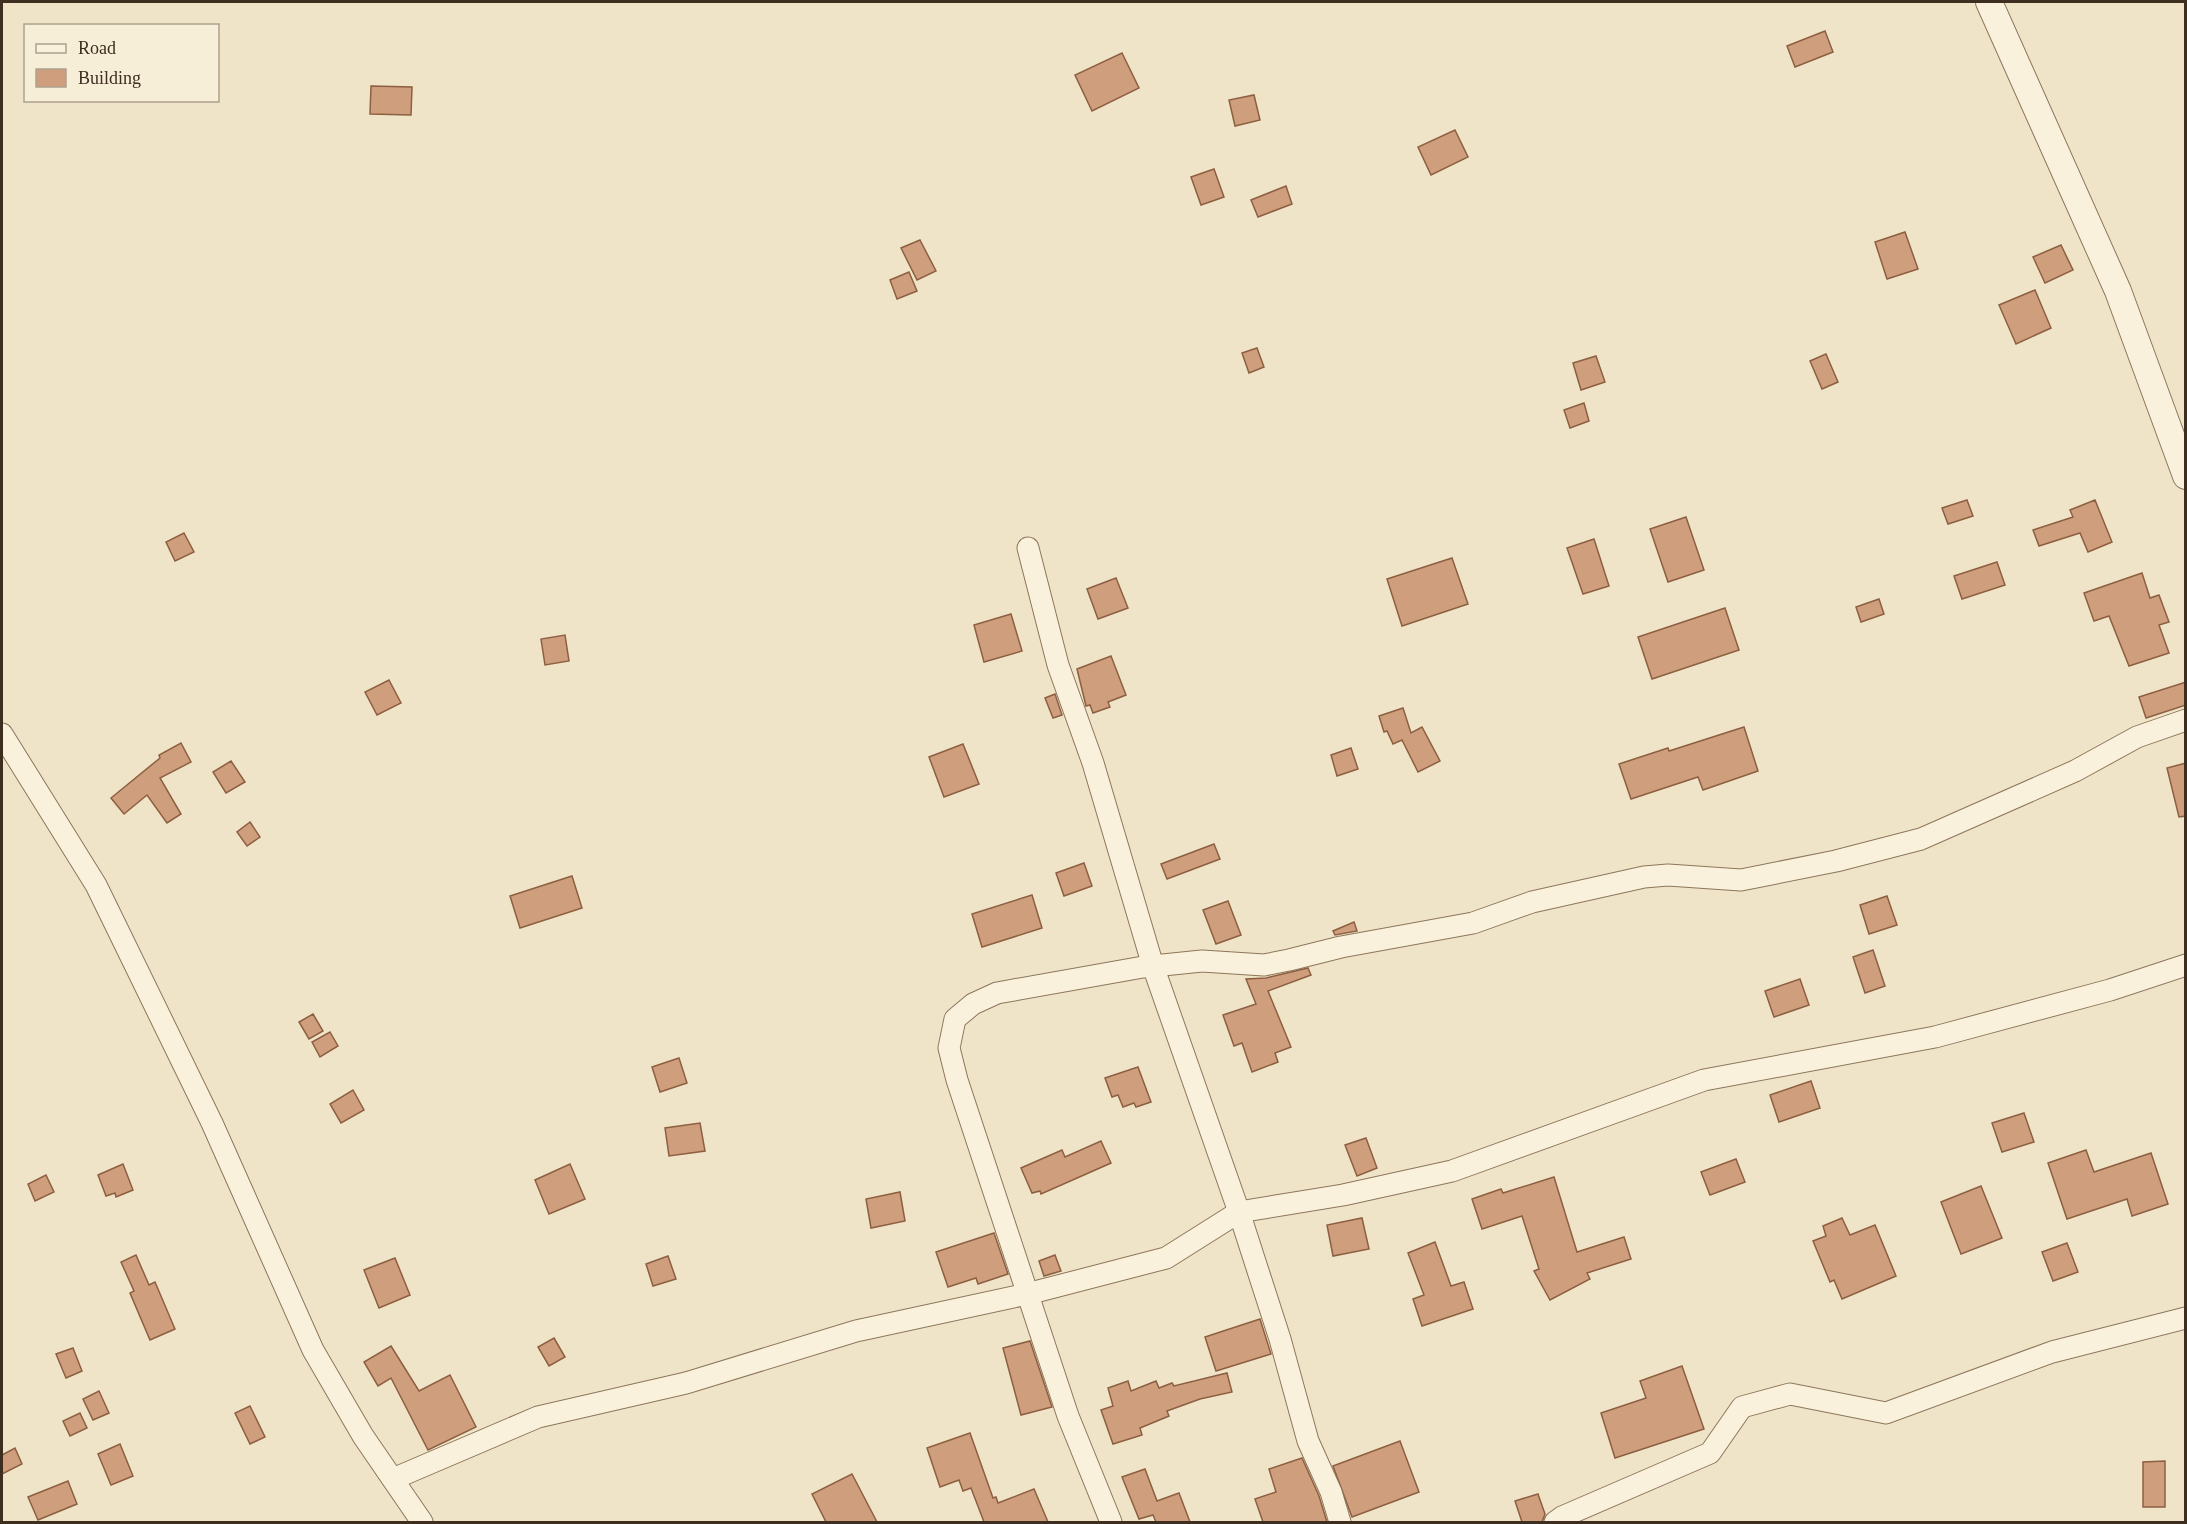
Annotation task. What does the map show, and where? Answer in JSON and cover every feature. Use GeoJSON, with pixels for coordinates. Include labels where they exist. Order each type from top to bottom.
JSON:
{"type":"FeatureCollection","features":[{"type":"Feature","properties":{"kind":"street"},"geometry":{"type":"LineString","coordinates":[[1989,2],[2118,291],[2186,476]]}},
{"type":"Feature","properties":{"kind":"street"},"geometry":{"type":"LineString","coordinates":[[1028,548],[1058,665],[1093,763],[1153,966],[1239,1212],[1280,1339],[1308,1441],[1331,1492],[1340,1522]]}},
{"type":"Feature","properties":{"kind":"street"},"geometry":{"type":"LineString","coordinates":[[1111,1522],[1068,1416],[957,1080],[949,1048],[955,1019],[973,1004],[998,993],[1153,966],[1202,961],[1264,965],[1473,922],[1532,902],[1624,881],[1668,875],[1740,880],[1836,861],[1921,839],[2075,771],[2137,737],[2186,720]]}},
{"type":"Feature","properties":{"kind":"street"},"geometry":{"type":"LineString","coordinates":[[2,734],[96,885],[212,1123],[313,1350],[363,1436],[422,1522]]}},
{"type":"Feature","properties":{"kind":"street"},"geometry":{"type":"LineString","coordinates":[[393,1479],[538,1417],[686,1383],[856,1331],[1027,1294],[1166,1258],[1239,1212],[1343,1196],[1452,1171],[1704,1080],[1935,1037],[2109,990],[2186,965]]}},
{"type":"Feature","properties":{"kind":"street"},"geometry":{"type":"LineString","coordinates":[[1555,1522],[1581,1508],[1710,1453],[1742,1407],[1790,1394],[1886,1413],[2052,1352],[2186,1318]]}},
{"type":"Feature","properties":{"kind":"building"},"geometry":{"type":"Polygon","coordinates":[[[1825,31],[1833,52],[1795,67],[1787,46],[1825,31]]]}},
{"type":"Feature","properties":{"kind":"building"},"geometry":{"type":"Polygon","coordinates":[[[1122,53],[1139,88],[1092,111],[1075,75],[1122,53]]]}},
{"type":"Feature","properties":{"kind":"building"},"geometry":{"type":"Polygon","coordinates":[[[371,86],[412,87],[411,115],[370,114],[371,86]]]}},
{"type":"Feature","properties":{"kind":"building"},"geometry":{"type":"Polygon","coordinates":[[[1254,95],[1260,120],[1235,126],[1229,100],[1254,95]]]}},
{"type":"Feature","properties":{"kind":"building"},"geometry":{"type":"Polygon","coordinates":[[[1455,130],[1468,157],[1431,175],[1418,147],[1455,130]]]}},
{"type":"Feature","properties":{"kind":"building"},"geometry":{"type":"Polygon","coordinates":[[[1214,169],[1224,197],[1201,205],[1191,177],[1214,169]]]}},
{"type":"Feature","properties":{"kind":"building"},"geometry":{"type":"Polygon","coordinates":[[[1286,186],[1292,204],[1258,217],[1251,200],[1286,186]]]}},
{"type":"Feature","properties":{"kind":"building"},"geometry":{"type":"Polygon","coordinates":[[[1905,232],[1918,269],[1887,279],[1875,242],[1905,232]]]}},
{"type":"Feature","properties":{"kind":"building"},"geometry":{"type":"Polygon","coordinates":[[[920,240],[936,271],[917,280],[901,248],[920,240]]]}},
{"type":"Feature","properties":{"kind":"building"},"geometry":{"type":"Polygon","coordinates":[[[2061,245],[2073,270],[2045,283],[2033,257],[2061,245]]]}},
{"type":"Feature","properties":{"kind":"building"},"geometry":{"type":"Polygon","coordinates":[[[909,272],[917,291],[897,299],[890,280],[909,272]]]}},
{"type":"Feature","properties":{"kind":"building"},"geometry":{"type":"Polygon","coordinates":[[[2035,290],[2051,328],[2016,344],[1999,305],[2035,290]]]}},
{"type":"Feature","properties":{"kind":"building"},"geometry":{"type":"Polygon","coordinates":[[[1257,348],[1264,367],[1249,373],[1242,353],[1257,348]]]}},
{"type":"Feature","properties":{"kind":"building"},"geometry":{"type":"Polygon","coordinates":[[[1826,354],[1838,382],[1822,389],[1810,361],[1826,354]]]}},
{"type":"Feature","properties":{"kind":"building"},"geometry":{"type":"Polygon","coordinates":[[[1596,356],[1605,382],[1581,390],[1573,363],[1596,356]]]}},
{"type":"Feature","properties":{"kind":"building"},"geometry":{"type":"Polygon","coordinates":[[[1584,403],[1589,421],[1570,428],[1564,410],[1584,403]]]}},
{"type":"Feature","properties":{"kind":"building"},"geometry":{"type":"Polygon","coordinates":[[[1967,500],[1973,516],[1948,524],[1942,508],[1967,500]]]}},
{"type":"Feature","properties":{"kind":"building"},"geometry":{"type":"Polygon","coordinates":[[[2095,500],[2112,542],[2088,552],[2080,533],[2039,546],[2033,530],[2073,517],[2070,510],[2095,500]]]}},
{"type":"Feature","properties":{"kind":"building"},"geometry":{"type":"Polygon","coordinates":[[[1686,517],[1704,570],[1668,582],[1650,529],[1686,517]]]}},
{"type":"Feature","properties":{"kind":"building"},"geometry":{"type":"Polygon","coordinates":[[[184,533],[194,552],[175,561],[166,542],[184,533]]]}},
{"type":"Feature","properties":{"kind":"building"},"geometry":{"type":"Polygon","coordinates":[[[1594,539],[1609,586],[1583,594],[1567,548],[1594,539]]]}},
{"type":"Feature","properties":{"kind":"building"},"geometry":{"type":"Polygon","coordinates":[[[1452,558],[1468,604],[1402,626],[1387,579],[1452,558]]]}},
{"type":"Feature","properties":{"kind":"building"},"geometry":{"type":"Polygon","coordinates":[[[1997,562],[2005,585],[1962,599],[1954,576],[1997,562]]]}},
{"type":"Feature","properties":{"kind":"building"},"geometry":{"type":"Polygon","coordinates":[[[2142,573],[2150,598],[2159,595],[2169,622],[2159,625],[2169,653],[2129,666],[2109,616],[2094,621],[2084,593],[2142,573]]]}},
{"type":"Feature","properties":{"kind":"building"},"geometry":{"type":"Polygon","coordinates":[[[1116,578],[1128,608],[1098,619],[1087,589],[1116,578]]]}},
{"type":"Feature","properties":{"kind":"building"},"geometry":{"type":"Polygon","coordinates":[[[1879,599],[1884,614],[1861,622],[1856,607],[1879,599]]]}},
{"type":"Feature","properties":{"kind":"building"},"geometry":{"type":"Polygon","coordinates":[[[1725,608],[1739,650],[1652,679],[1638,637],[1725,608]]]}},
{"type":"Feature","properties":{"kind":"building"},"geometry":{"type":"Polygon","coordinates":[[[1011,614],[1022,651],[984,662],[974,625],[1011,614]]]}},
{"type":"Feature","properties":{"kind":"building"},"geometry":{"type":"Polygon","coordinates":[[[565,635],[569,661],[545,665],[541,639],[565,635]]]}},
{"type":"Feature","properties":{"kind":"building"},"geometry":{"type":"Polygon","coordinates":[[[1111,656],[1126,695],[1108,702],[1110,707],[1093,713],[1090,705],[1086,706],[1077,669],[1111,656]]]}},
{"type":"Feature","properties":{"kind":"building"},"geometry":{"type":"Polygon","coordinates":[[[389,680],[401,703],[377,715],[365,692],[389,680]]]}},
{"type":"Feature","properties":{"kind":"building"},"geometry":{"type":"Polygon","coordinates":[[[2186,682],[2186,705],[2146,718],[2139,697],[2186,682]]]}},
{"type":"Feature","properties":{"kind":"building"},"geometry":{"type":"Polygon","coordinates":[[[1055,694],[1062,715],[1053,718],[1045,698],[1055,694]]]}},
{"type":"Feature","properties":{"kind":"building"},"geometry":{"type":"Polygon","coordinates":[[[1403,708],[1411,733],[1422,727],[1440,761],[1418,772],[1402,740],[1393,744],[1387,731],[1384,732],[1379,716],[1403,708]]]}},
{"type":"Feature","properties":{"kind":"building"},"geometry":{"type":"Polygon","coordinates":[[[1744,727],[1758,771],[1703,790],[1698,777],[1631,799],[1619,764],[1744,727]]]}},
{"type":"Feature","properties":{"kind":"building"},"geometry":{"type":"Polygon","coordinates":[[[181,743],[191,762],[160,778],[181,814],[167,823],[147,795],[124,814],[111,798],[160,758],[159,755],[181,743]]]}},
{"type":"Feature","properties":{"kind":"building"},"geometry":{"type":"Polygon","coordinates":[[[963,744],[979,784],[944,797],[929,757],[963,744]]]}},
{"type":"Feature","properties":{"kind":"building"},"geometry":{"type":"Polygon","coordinates":[[[1351,748],[1358,769],[1337,776],[1331,755],[1351,748]]]}},
{"type":"Feature","properties":{"kind":"building"},"geometry":{"type":"Polygon","coordinates":[[[231,761],[245,782],[226,793],[213,772],[231,761]]]}},
{"type":"Feature","properties":{"kind":"building"},"geometry":{"type":"Polygon","coordinates":[[[2186,763],[2186,816],[2179,817],[2167,768],[2186,763]]]}},
{"type":"Feature","properties":{"kind":"building"},"geometry":{"type":"Polygon","coordinates":[[[250,822],[260,837],[247,846],[237,832],[250,822]]]}},
{"type":"Feature","properties":{"kind":"building"},"geometry":{"type":"Polygon","coordinates":[[[1214,844],[1220,859],[1167,879],[1161,864],[1214,844]]]}},
{"type":"Feature","properties":{"kind":"building"},"geometry":{"type":"Polygon","coordinates":[[[1084,863],[1092,886],[1064,896],[1056,873],[1084,863]]]}},
{"type":"Feature","properties":{"kind":"building"},"geometry":{"type":"Polygon","coordinates":[[[572,876],[582,908],[520,928],[510,896],[572,876]]]}},
{"type":"Feature","properties":{"kind":"building"},"geometry":{"type":"Polygon","coordinates":[[[1032,895],[1042,928],[982,947],[972,914],[1032,895]]]}},
{"type":"Feature","properties":{"kind":"building"},"geometry":{"type":"Polygon","coordinates":[[[1887,896],[1897,925],[1869,934],[1860,905],[1887,896]]]}},
{"type":"Feature","properties":{"kind":"building"},"geometry":{"type":"Polygon","coordinates":[[[1228,901],[1241,935],[1216,944],[1203,910],[1228,901]]]}},
{"type":"Feature","properties":{"kind":"building"},"geometry":{"type":"Polygon","coordinates":[[[1354,922],[1357,931],[1335,935],[1333,931],[1354,922]]]}},
{"type":"Feature","properties":{"kind":"building"},"geometry":{"type":"Polygon","coordinates":[[[1873,950],[1885,986],[1865,993],[1853,957],[1873,950]]]}},
{"type":"Feature","properties":{"kind":"building"},"geometry":{"type":"Polygon","coordinates":[[[1308,968],[1311,975],[1268,991],[1291,1047],[1275,1053],[1278,1062],[1252,1072],[1242,1043],[1234,1046],[1223,1015],[1256,1004],[1246,979],[1266,978],[1308,968]]]}},
{"type":"Feature","properties":{"kind":"building"},"geometry":{"type":"Polygon","coordinates":[[[1800,979],[1809,1005],[1774,1017],[1765,991],[1800,979]]]}},
{"type":"Feature","properties":{"kind":"building"},"geometry":{"type":"Polygon","coordinates":[[[313,1014],[323,1031],[309,1039],[299,1022],[313,1014]]]}},
{"type":"Feature","properties":{"kind":"building"},"geometry":{"type":"Polygon","coordinates":[[[330,1032],[338,1046],[320,1057],[312,1042],[330,1032]]]}},
{"type":"Feature","properties":{"kind":"building"},"geometry":{"type":"Polygon","coordinates":[[[679,1058],[687,1083],[660,1092],[652,1067],[679,1058]]]}},
{"type":"Feature","properties":{"kind":"building"},"geometry":{"type":"Polygon","coordinates":[[[1138,1067],[1151,1102],[1136,1107],[1134,1103],[1123,1107],[1118,1095],[1112,1097],[1105,1078],[1138,1067]]]}},
{"type":"Feature","properties":{"kind":"building"},"geometry":{"type":"Polygon","coordinates":[[[1811,1081],[1820,1108],[1779,1122],[1770,1095],[1811,1081]]]}},
{"type":"Feature","properties":{"kind":"building"},"geometry":{"type":"Polygon","coordinates":[[[353,1090],[364,1110],[341,1123],[330,1104],[353,1090]]]}},
{"type":"Feature","properties":{"kind":"building"},"geometry":{"type":"Polygon","coordinates":[[[2024,1113],[2034,1142],[2002,1152],[1992,1123],[2024,1113]]]}},
{"type":"Feature","properties":{"kind":"building"},"geometry":{"type":"Polygon","coordinates":[[[700,1123],[705,1151],[669,1156],[665,1128],[700,1123]]]}},
{"type":"Feature","properties":{"kind":"building"},"geometry":{"type":"Polygon","coordinates":[[[1366,1138],[1377,1168],[1357,1176],[1345,1145],[1366,1138]]]}},
{"type":"Feature","properties":{"kind":"building"},"geometry":{"type":"Polygon","coordinates":[[[1101,1141],[1111,1163],[1041,1194],[1040,1191],[1032,1193],[1021,1168],[1062,1150],[1065,1157],[1101,1141]]]}},
{"type":"Feature","properties":{"kind":"building"},"geometry":{"type":"Polygon","coordinates":[[[2086,1150],[2094,1172],[2151,1153],[2168,1204],[2132,1216],[2127,1199],[2067,1219],[2048,1163],[2086,1150]]]}},
{"type":"Feature","properties":{"kind":"building"},"geometry":{"type":"Polygon","coordinates":[[[1736,1159],[1745,1182],[1710,1195],[1701,1172],[1736,1159]]]}},
{"type":"Feature","properties":{"kind":"building"},"geometry":{"type":"Polygon","coordinates":[[[123,1164],[133,1190],[116,1197],[115,1193],[106,1196],[98,1175],[123,1164]]]}},
{"type":"Feature","properties":{"kind":"building"},"geometry":{"type":"Polygon","coordinates":[[[570,1164],[585,1199],[549,1214],[535,1180],[570,1164]]]}},
{"type":"Feature","properties":{"kind":"building"},"geometry":{"type":"Polygon","coordinates":[[[46,1175],[54,1192],[35,1201],[28,1184],[46,1175]]]}},
{"type":"Feature","properties":{"kind":"building"},"geometry":{"type":"Polygon","coordinates":[[[1554,1177],[1577,1252],[1624,1237],[1631,1259],[1587,1273],[1590,1279],[1550,1300],[1534,1271],[1539,1269],[1522,1216],[1482,1229],[1472,1199],[1501,1189],[1503,1193],[1554,1177]]]}},
{"type":"Feature","properties":{"kind":"building"},"geometry":{"type":"Polygon","coordinates":[[[1981,1186],[2002,1238],[1961,1254],[1941,1202],[1981,1186]]]}},
{"type":"Feature","properties":{"kind":"building"},"geometry":{"type":"Polygon","coordinates":[[[900,1192],[905,1221],[871,1228],[866,1199],[900,1192]]]}},
{"type":"Feature","properties":{"kind":"building"},"geometry":{"type":"Polygon","coordinates":[[[1362,1218],[1369,1249],[1333,1256],[1327,1225],[1362,1218]]]}},
{"type":"Feature","properties":{"kind":"building"},"geometry":{"type":"Polygon","coordinates":[[[1842,1218],[1850,1235],[1875,1225],[1896,1276],[1842,1299],[1834,1280],[1830,1282],[1813,1241],[1826,1236],[1823,1226],[1842,1218]]]}},
{"type":"Feature","properties":{"kind":"building"},"geometry":{"type":"Polygon","coordinates":[[[994,1233],[1008,1274],[978,1284],[976,1278],[948,1287],[936,1252],[994,1233]]]}},
{"type":"Feature","properties":{"kind":"building"},"geometry":{"type":"Polygon","coordinates":[[[1435,1242],[1451,1286],[1464,1282],[1473,1309],[1422,1326],[1413,1299],[1424,1295],[1408,1253],[1435,1242]]]}},
{"type":"Feature","properties":{"kind":"building"},"geometry":{"type":"Polygon","coordinates":[[[2067,1243],[2078,1272],[2053,1281],[2042,1252],[2067,1243]]]}},
{"type":"Feature","properties":{"kind":"building"},"geometry":{"type":"Polygon","coordinates":[[[136,1255],[149,1285],[155,1282],[175,1329],[150,1340],[130,1293],[134,1291],[121,1262],[136,1255]]]}},
{"type":"Feature","properties":{"kind":"building"},"geometry":{"type":"Polygon","coordinates":[[[1055,1255],[1061,1271],[1044,1276],[1039,1261],[1055,1255]]]}},
{"type":"Feature","properties":{"kind":"building"},"geometry":{"type":"Polygon","coordinates":[[[668,1256],[676,1279],[653,1286],[646,1264],[668,1256]]]}},
{"type":"Feature","properties":{"kind":"building"},"geometry":{"type":"Polygon","coordinates":[[[395,1258],[410,1295],[379,1308],[364,1270],[395,1258]]]}},
{"type":"Feature","properties":{"kind":"building"},"geometry":{"type":"Polygon","coordinates":[[[1260,1319],[1271,1354],[1216,1371],[1205,1337],[1260,1319]]]}},
{"type":"Feature","properties":{"kind":"building"},"geometry":{"type":"Polygon","coordinates":[[[554,1338],[565,1357],[549,1366],[538,1347],[554,1338]]]}},
{"type":"Feature","properties":{"kind":"building"},"geometry":{"type":"Polygon","coordinates":[[[1030,1341],[1052,1407],[1021,1415],[1003,1348],[1030,1341]]]}},
{"type":"Feature","properties":{"kind":"building"},"geometry":{"type":"Polygon","coordinates":[[[391,1346],[419,1391],[450,1375],[476,1427],[428,1450],[391,1378],[378,1386],[364,1362],[391,1346]]]}},
{"type":"Feature","properties":{"kind":"building"},"geometry":{"type":"Polygon","coordinates":[[[73,1348],[82,1371],[66,1378],[56,1354],[73,1348]]]}},
{"type":"Feature","properties":{"kind":"building"},"geometry":{"type":"Polygon","coordinates":[[[1682,1366],[1704,1429],[1615,1458],[1601,1413],[1646,1398],[1640,1381],[1682,1366]]]}},
{"type":"Feature","properties":{"kind":"building"},"geometry":{"type":"Polygon","coordinates":[[[1227,1373],[1232,1392],[1200,1399],[1167,1411],[1169,1416],[1140,1428],[1142,1435],[1113,1444],[1101,1410],[1113,1406],[1108,1388],[1128,1381],[1131,1391],[1156,1381],[1159,1388],[1172,1383],[1174,1386],[1227,1373]]]}},
{"type":"Feature","properties":{"kind":"building"},"geometry":{"type":"Polygon","coordinates":[[[99,1391],[109,1413],[93,1420],[83,1399],[99,1391]]]}},
{"type":"Feature","properties":{"kind":"building"},"geometry":{"type":"Polygon","coordinates":[[[250,1406],[265,1437],[250,1444],[235,1413],[250,1406]]]}},
{"type":"Feature","properties":{"kind":"building"},"geometry":{"type":"Polygon","coordinates":[[[80,1413],[87,1428],[70,1436],[63,1421],[80,1413]]]}},
{"type":"Feature","properties":{"kind":"building"},"geometry":{"type":"Polygon","coordinates":[[[970,1433],[993,1498],[996,1497],[998,1503],[1034,1489],[1048,1522],[984,1522],[971,1488],[963,1491],[959,1480],[940,1487],[927,1448],[970,1433]]]}},
{"type":"Feature","properties":{"kind":"building"},"geometry":{"type":"Polygon","coordinates":[[[1400,1441],[1419,1492],[1352,1517],[1333,1466],[1400,1441]]]}},
{"type":"Feature","properties":{"kind":"building"},"geometry":{"type":"Polygon","coordinates":[[[120,1444],[133,1476],[111,1485],[98,1454],[120,1444]]]}},
{"type":"Feature","properties":{"kind":"building"},"geometry":{"type":"Polygon","coordinates":[[[15,1448],[22,1464],[2,1474],[2,1455],[15,1448]]]}},
{"type":"Feature","properties":{"kind":"building"},"geometry":{"type":"Polygon","coordinates":[[[1302,1458],[1319,1496],[1327,1522],[1263,1522],[1255,1499],[1276,1492],[1269,1469],[1302,1458]]]}},
{"type":"Feature","properties":{"kind":"building"},"geometry":{"type":"Polygon","coordinates":[[[2165,1461],[2165,1507],[2143,1507],[2143,1462],[2165,1461]]]}},
{"type":"Feature","properties":{"kind":"building"},"geometry":{"type":"Polygon","coordinates":[[[1145,1469],[1157,1501],[1179,1493],[1190,1522],[1156,1522],[1153,1515],[1139,1519],[1122,1477],[1145,1469]]]}},
{"type":"Feature","properties":{"kind":"building"},"geometry":{"type":"Polygon","coordinates":[[[852,1474],[877,1522],[826,1522],[812,1494],[852,1474]]]}},
{"type":"Feature","properties":{"kind":"building"},"geometry":{"type":"Polygon","coordinates":[[[68,1481],[77,1504],[38,1520],[28,1497],[68,1481]]]}},
{"type":"Feature","properties":{"kind":"building"},"geometry":{"type":"Polygon","coordinates":[[[1538,1494],[1545,1514],[1542,1522],[1522,1522],[1515,1501],[1538,1494]]]}}]}
